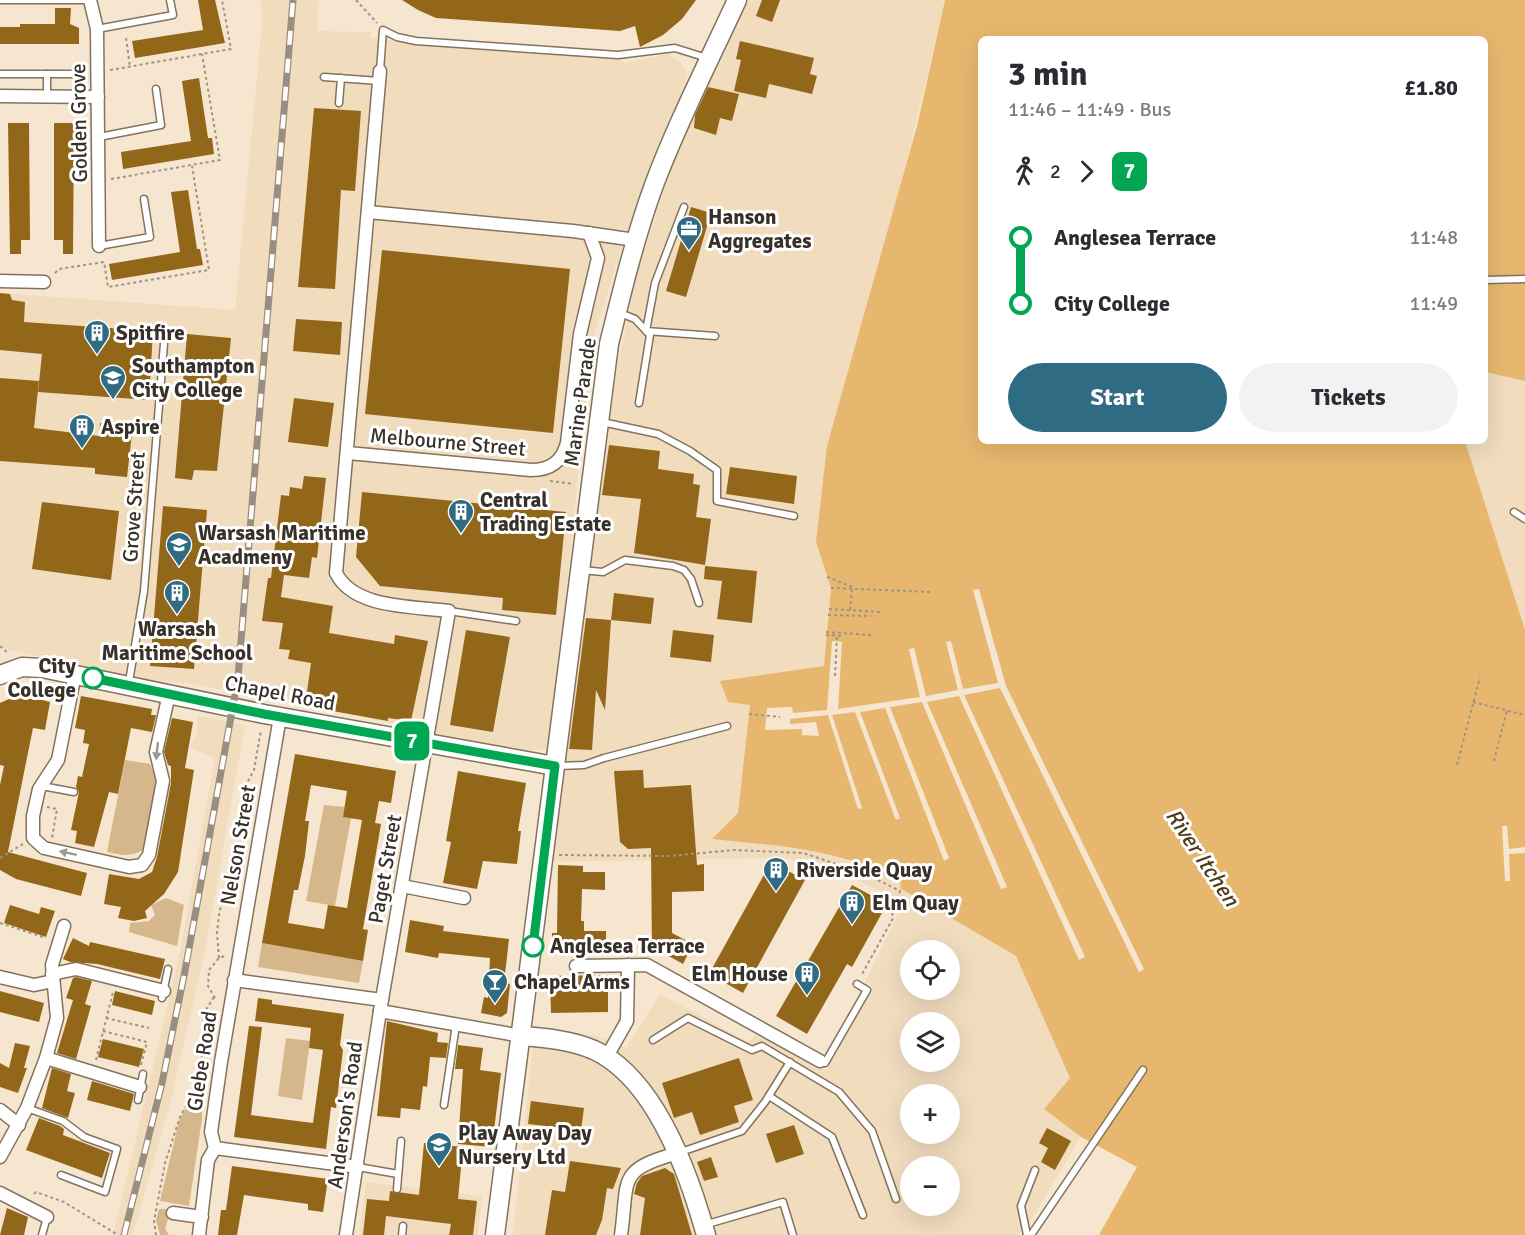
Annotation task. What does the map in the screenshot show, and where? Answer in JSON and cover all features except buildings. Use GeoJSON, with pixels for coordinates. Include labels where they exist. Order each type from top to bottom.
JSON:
{"type":"FeatureCollection","features":[{"type":"Feature","properties":{"kind":"main road","name":"Marine Parade"},"geometry":{"type":"LineString","coordinates":[[495,1235],[522,1036],[598,421],[617,312],[636,240],[654,186],[708,58],[737,0]]}},
{"type":"Feature","properties":{"kind":"main road","name":"Chapel Road"},"geometry":{"type":"LineString","coordinates":[[0,675],[12,668],[32,666],[272,715],[555,766]]}},
{"type":"Feature","properties":{"kind":"main road"},"geometry":{"type":"LineString","coordinates":[[522,1036],[572,1043],[594,1050],[637,1087],[660,1120],[678,1153],[705,1230]]}},
{"type":"Feature","properties":{"kind":"street","name":"Golden Grove"},"geometry":{"type":"LineString","coordinates":[[90,0],[97,29],[99,246]]}},
{"type":"Feature","properties":{"kind":"street","name":"Melbourne Street"},"geometry":{"type":"LineString","coordinates":[[380,76],[348,453],[335,561],[336,573],[342,584],[359,595],[381,601],[449,611]]}},
{"type":"Feature","properties":{"kind":"street"},"geometry":{"type":"LineString","coordinates":[[0,96],[98,97]]}},
{"type":"Feature","properties":{"kind":"street"},"geometry":{"type":"LineString","coordinates":[[368,212],[589,233],[636,240]]}},
{"type":"Feature","properties":{"kind":"street","name":"Melbourne Street"},"geometry":{"type":"LineString","coordinates":[[348,453],[543,470],[560,460],[567,443],[580,334],[598,258],[594,241],[589,233]]}},
{"type":"Feature","properties":{"kind":"street"},"geometry":{"type":"LineString","coordinates":[[0,280],[44,282]]}},
{"type":"Feature","properties":{"kind":"street","name":"Paget Street"},"geometry":{"type":"LineString","coordinates":[[381,1006],[449,611]]}},
{"type":"Feature","properties":{"kind":"street"},"geometry":{"type":"LineString","coordinates":[[75,674],[58,760],[41,786],[36,805],[33,839],[44,848],[129,867],[144,863],[149,855],[163,781],[156,752],[169,694]]}},
{"type":"Feature","properties":{"kind":"street","name":"Nelson Street"},"geometry":{"type":"LineString","coordinates":[[234,980],[272,715]]}},
{"type":"Feature","properties":{"kind":"street"},"geometry":{"type":"LineString","coordinates":[[402,886],[464,898]]}},
{"type":"Feature","properties":{"kind":"street"},"geometry":{"type":"LineString","coordinates":[[0,1157],[27,1108],[46,1058],[57,1018],[53,978],[58,942],[64,926]]}},
{"type":"Feature","properties":{"kind":"street"},"geometry":{"type":"LineString","coordinates":[[606,1058],[627,1020],[628,965]]}},
{"type":"Feature","properties":{"kind":"street"},"geometry":{"type":"LineString","coordinates":[[576,966],[647,965],[820,1060]]}},
{"type":"Feature","properties":{"kind":"street"},"geometry":{"type":"LineString","coordinates":[[0,977],[34,985],[76,969],[163,994]]}},
{"type":"Feature","properties":{"kind":"street"},"geometry":{"type":"LineString","coordinates":[[234,980],[381,1006],[456,1025],[522,1036]]}},
{"type":"Feature","properties":{"kind":"street","name":"Glebe Road"},"geometry":{"type":"LineString","coordinates":[[200,1235],[208,1160],[215,1148],[212,1132],[234,980]]}},
{"type":"Feature","properties":{"kind":"street","name":"Anderson's Road"},"geometry":{"type":"LineString","coordinates":[[346,1235],[381,1006]]}},
{"type":"Feature","properties":{"kind":"street"},"geometry":{"type":"LineString","coordinates":[[46,1058],[140,1087]]}},
{"type":"Feature","properties":{"kind":"street"},"geometry":{"type":"LineString","coordinates":[[0,1110],[19,1125]]}},
{"type":"Feature","properties":{"kind":"street"},"geometry":{"type":"LineString","coordinates":[[215,1148],[358,1167]]}},
{"type":"Feature","properties":{"kind":"street"},"geometry":{"type":"LineString","coordinates":[[621,1235],[625,1188],[635,1170],[646,1162],[678,1153]]}},
{"type":"Feature","properties":{"kind":"street"},"geometry":{"type":"LineString","coordinates":[[0,1193],[47,1216]]}},
{"type":"Feature","properties":{"kind":"street"},"geometry":{"type":"LineString","coordinates":[[173,1213],[202,1217]]}},
{"type":"Feature","properties":{"kind":"lane"},"geometry":{"type":"LineString","coordinates":[[0,0],[90,0]]}},
{"type":"Feature","properties":{"kind":"lane"},"geometry":{"type":"LineString","coordinates":[[97,29],[173,15],[170,0]]}},
{"type":"Feature","properties":{"kind":"lane"},"geometry":{"type":"LineString","coordinates":[[324,77],[380,76],[383,30],[397,37],[416,41],[618,55],[675,48],[708,58]]}},
{"type":"Feature","properties":{"kind":"lane"},"geometry":{"type":"LineString","coordinates":[[0,74],[73,74]]}},
{"type":"Feature","properties":{"kind":"lane"},"geometry":{"type":"LineString","coordinates":[[47,74],[47,98]]}},
{"type":"Feature","properties":{"kind":"lane"},"geometry":{"type":"LineString","coordinates":[[339,103],[341,78]]}},
{"type":"Feature","properties":{"kind":"lane"},"geometry":{"type":"LineString","coordinates":[[99,137],[161,125],[156,89]]}},
{"type":"Feature","properties":{"kind":"lane"},"geometry":{"type":"LineString","coordinates":[[99,246],[150,237],[144,199]]}},
{"type":"Feature","properties":{"kind":"lane"},"geometry":{"type":"LineString","coordinates":[[646,331],[655,283],[684,207]]}},
{"type":"Feature","properties":{"kind":"lane"},"geometry":{"type":"LineString","coordinates":[[1488,280],[1525,279]]}},
{"type":"Feature","properties":{"kind":"lane"},"geometry":{"type":"LineString","coordinates":[[617,312],[635,319],[650,335],[639,403]]}},
{"type":"Feature","properties":{"kind":"lane","name":"Grove Street"},"geometry":{"type":"LineString","coordinates":[[128,685],[144,591],[165,331]]}},
{"type":"Feature","properties":{"kind":"lane"},"geometry":{"type":"LineString","coordinates":[[646,331],[715,336]]}},
{"type":"Feature","properties":{"kind":"lane"},"geometry":{"type":"LineString","coordinates":[[598,421],[658,434],[690,451],[717,470],[717,501],[794,516]]}},
{"type":"Feature","properties":{"kind":"lane"},"geometry":{"type":"LineString","coordinates":[[1514,512],[1525,519]]}},
{"type":"Feature","properties":{"kind":"lane"},"geometry":{"type":"LineString","coordinates":[[580,570],[603,572],[626,560],[673,566],[684,570],[691,579],[699,603]]}},
{"type":"Feature","properties":{"kind":"lane"},"geometry":{"type":"LineString","coordinates":[[449,611],[516,621]]}},
{"type":"Feature","properties":{"kind":"lane"},"geometry":{"type":"LineString","coordinates":[[555,766],[584,765],[727,726]]}},
{"type":"Feature","properties":{"kind":"lane"},"geometry":{"type":"LineString","coordinates":[[41,786],[74,792]]}},
{"type":"Feature","properties":{"kind":"lane"},"geometry":{"type":"LineString","coordinates":[[163,994],[168,969]]}},
{"type":"Feature","properties":{"kind":"lane"},"geometry":{"type":"LineString","coordinates":[[820,1060],[825,1063],[867,990],[857,984]]}},
{"type":"Feature","properties":{"kind":"lane"},"geometry":{"type":"LineString","coordinates":[[653,1040],[688,1018],[752,1050],[762,1046],[839,1092],[872,1131],[896,1199]]}},
{"type":"Feature","properties":{"kind":"lane"},"geometry":{"type":"LineString","coordinates":[[444,1105],[456,1025]]}},
{"type":"Feature","properties":{"kind":"lane"},"geometry":{"type":"LineString","coordinates":[[678,1153],[742,1131],[769,1096],[790,1062]]}},
{"type":"Feature","properties":{"kind":"lane"},"geometry":{"type":"LineString","coordinates":[[1031,1235],[1143,1070]]}},
{"type":"Feature","properties":{"kind":"lane"},"geometry":{"type":"LineString","coordinates":[[138,1100],[143,1074]]}},
{"type":"Feature","properties":{"kind":"lane"},"geometry":{"type":"LineString","coordinates":[[769,1096],[832,1137],[863,1215]]}},
{"type":"Feature","properties":{"kind":"lane"},"geometry":{"type":"LineString","coordinates":[[27,1108],[63,1121],[84,1137],[117,1149],[105,1192],[61,1175]]}},
{"type":"Feature","properties":{"kind":"lane"},"geometry":{"type":"LineString","coordinates":[[396,1189],[401,1141]]}},
{"type":"Feature","properties":{"kind":"lane"},"geometry":{"type":"LineString","coordinates":[[358,1167],[398,1174]]}},
{"type":"Feature","properties":{"kind":"lane"},"geometry":{"type":"LineString","coordinates":[[1027,1235],[1022,1206],[1035,1170]]}},
{"type":"Feature","properties":{"kind":"lane"},"geometry":{"type":"LineString","coordinates":[[705,1230],[783,1202],[793,1235]]}},
{"type":"Feature","properties":{"kind":"lane"},"geometry":{"type":"LineString","coordinates":[[42,1235],[47,1216]]}},
{"type":"Feature","properties":{"kind":"lane"},"geometry":{"type":"LineString","coordinates":[[402,1235],[403,1226]]}},
{"type":"Feature","properties":{"kind":"path"},"geometry":{"type":"LineString","coordinates":[[98,72],[231,49],[222,0]]}},
{"type":"Feature","properties":{"kind":"path"},"geometry":{"type":"LineString","coordinates":[[356,0],[383,30]]}},
{"type":"Feature","properties":{"kind":"path"},"geometry":{"type":"LineString","coordinates":[[126,38],[130,67]]}},
{"type":"Feature","properties":{"kind":"path"},"geometry":{"type":"LineString","coordinates":[[99,181],[220,160],[202,54]]}},
{"type":"Feature","properties":{"kind":"path"},"geometry":{"type":"LineString","coordinates":[[44,282],[59,269],[104,262],[108,287],[209,270],[192,166]]}},
{"type":"Feature","properties":{"kind":"path"},"geometry":{"type":"LineString","coordinates":[[543,470],[547,481],[591,486]]}},
{"type":"Feature","properties":{"kind":"path"},"geometry":{"type":"LineString","coordinates":[[827,577],[858,589]]}},
{"type":"Feature","properties":{"kind":"path"},"geometry":{"type":"LineString","coordinates":[[831,588],[932,592]]}},
{"type":"Feature","properties":{"kind":"path"},"geometry":{"type":"LineString","coordinates":[[850,610],[852,589]]}},
{"type":"Feature","properties":{"kind":"path"},"geometry":{"type":"LineString","coordinates":[[829,609],[882,612]]}},
{"type":"Feature","properties":{"kind":"path"},"geometry":{"type":"LineString","coordinates":[[828,615],[871,616]]}},
{"type":"Feature","properties":{"kind":"path"},"geometry":{"type":"LineString","coordinates":[[844,636],[826,634],[871,635]]}},
{"type":"Feature","properties":{"kind":"path"},"geometry":{"type":"LineString","coordinates":[[835,676],[837,636]]}},
{"type":"Feature","properties":{"kind":"path"},"geometry":{"type":"LineString","coordinates":[[1457,765],[1480,677]]}},
{"type":"Feature","properties":{"kind":"path"},"geometry":{"type":"LineString","coordinates":[[1473,702],[1525,715]]}},
{"type":"Feature","properties":{"kind":"path"},"geometry":{"type":"LineString","coordinates":[[1494,761],[1507,710]]}},
{"type":"Feature","properties":{"kind":"path"},"geometry":{"type":"LineString","coordinates":[[749,714],[780,717]]}},
{"type":"Feature","properties":{"kind":"path"},"geometry":{"type":"LineString","coordinates":[[230,1005],[214,997],[208,987],[209,970],[219,958],[217,933],[219,915],[247,783],[254,770],[272,715]]}},
{"type":"Feature","properties":{"kind":"path"},"geometry":{"type":"LineString","coordinates":[[36,805],[57,809],[50,845]]}},
{"type":"Feature","properties":{"kind":"path"},"geometry":{"type":"LineString","coordinates":[[0,858],[33,839]]}},
{"type":"Feature","properties":{"kind":"path"},"geometry":{"type":"LineString","coordinates":[[544,855],[670,856],[734,850],[803,852],[864,873],[900,891],[892,911]]}},
{"type":"Feature","properties":{"kind":"path"},"geometry":{"type":"LineString","coordinates":[[0,923],[58,942]]}},
{"type":"Feature","properties":{"kind":"path"},"geometry":{"type":"LineString","coordinates":[[219,958],[238,957]]}},
{"type":"Feature","properties":{"kind":"path"},"geometry":{"type":"LineString","coordinates":[[93,1071],[116,979]]}},
{"type":"Feature","properties":{"kind":"path"},"geometry":{"type":"LineString","coordinates":[[156,1235],[154,1221],[165,1163],[180,1117],[191,1097],[201,1069],[204,1013],[214,997]]}},
{"type":"Feature","properties":{"kind":"path"},"geometry":{"type":"LineString","coordinates":[[106,1018],[149,1028]]}},
{"type":"Feature","properties":{"kind":"path"},"geometry":{"type":"LineString","coordinates":[[103,1031],[147,1042],[139,1073],[143,1074]]}},
{"type":"Feature","properties":{"kind":"path"},"geometry":{"type":"LineString","coordinates":[[24,1205],[36,1192],[64,1202],[118,1235]]}},
{"type":"Feature","properties":{"kind":"shaded area","name":"Central Trading Estate"},"geometry":{"type":"Polygon","coordinates":[[[261,0],[319,0],[317,31],[371,32],[371,38],[407,42],[622,58],[624,63],[668,54],[682,63],[686,70],[687,78],[620,253],[591,346],[551,748],[527,751],[422,739],[423,729],[198,685],[137,678],[0,648],[0,293],[235,310],[262,24],[261,0]]]}},
{"type":"Feature","properties":{"kind":"shaded area"},"geometry":{"type":"Polygon","coordinates":[[[749,0],[945,0],[816,542],[831,588],[824,667],[728,701],[750,705],[741,791],[738,813],[713,839],[812,849],[884,873],[901,884],[901,888],[1016,956],[1070,1078],[1044,1109],[1081,1137],[1031,1220],[1017,1235],[513,1235],[535,1026],[601,1037],[626,1048],[660,994],[749,1042],[755,1034],[827,1071],[872,986],[865,982],[903,903],[839,871],[784,858],[552,862],[617,367],[638,270],[681,138],[749,0]]]}},
{"type":"Feature","properties":{"kind":"shaded area"},"geometry":{"type":"Polygon","coordinates":[[[1488,373],[1525,381],[1525,630],[1466,444],[1488,444],[1488,373]]]}},
{"type":"Feature","properties":{"kind":"shaded area"},"geometry":{"type":"Polygon","coordinates":[[[198,716],[245,725],[206,946],[171,1100],[133,1235],[113,1235],[180,952],[215,758],[190,748],[197,733],[198,716]]]}},
{"type":"Feature","properties":{"kind":"shaded area"},"geometry":{"type":"Polygon","coordinates":[[[125,760],[150,764],[157,779],[145,848],[127,855],[107,852],[125,760]]]}},
{"type":"Feature","properties":{"kind":"shaded area"},"geometry":{"type":"Polygon","coordinates":[[[324,805],[345,807],[343,817],[351,818],[335,906],[306,901],[324,805]]]}},
{"type":"Feature","properties":{"kind":"shaded area"},"geometry":{"type":"Polygon","coordinates":[[[166,898],[184,905],[177,946],[129,932],[130,923],[149,921],[155,915],[151,905],[166,898]]]}},
{"type":"Feature","properties":{"kind":"shaded area"},"geometry":{"type":"Polygon","coordinates":[[[262,943],[363,961],[359,983],[258,967],[262,943]]]}},
{"type":"Feature","properties":{"kind":"shaded area"},"geometry":{"type":"Polygon","coordinates":[[[286,1038],[310,1041],[302,1100],[278,1096],[286,1038]]]}},
{"type":"Feature","properties":{"kind":"shaded area"},"geometry":{"type":"Polygon","coordinates":[[[196,1089],[202,1093],[202,1119],[189,1206],[160,1201],[179,1121],[196,1089]]]}},
{"type":"Feature","properties":{"kind":"shaded area"},"geometry":{"type":"Polygon","coordinates":[[[366,1182],[482,1196],[478,1235],[360,1235],[366,1182]]]}},
{"type":"Feature","properties":{"kind":"shaded area"},"geometry":{"type":"Polygon","coordinates":[[[159,1209],[171,1209],[165,1229],[169,1235],[160,1235],[156,1220],[159,1209]]]}},
{"type":"Feature","properties":{"kind":"water","name":"River Itchen"},"geometry":{"type":"Polygon","coordinates":[[[945,0],[1525,0],[1525,381],[1488,373],[1488,36],[978,36],[978,444],[1466,444],[1525,630],[1525,1235],[1099,1235],[1137,1167],[1081,1137],[1044,1109],[1070,1078],[1016,956],[900,888],[901,884],[857,863],[810,851],[712,839],[738,813],[750,705],[728,702],[720,681],[824,666],[831,588],[816,542],[827,446],[917,126],[945,0]]]}},
{"type":"Feature","properties":{"kind":"pier"},"geometry":{"type":"Polygon","coordinates":[[[979,589],[1006,686],[1144,969],[1139,972],[1000,688],[964,695],[1085,957],[1079,960],[959,696],[927,702],[1007,887],[1001,889],[922,702],[890,707],[949,858],[944,861],[885,708],[860,712],[900,818],[896,820],[855,712],[832,715],[862,808],[858,809],[828,715],[790,719],[790,724],[816,722],[819,736],[802,735],[802,729],[765,730],[767,708],[792,707],[793,713],[827,710],[832,641],[842,642],[838,709],[920,697],[909,649],[914,648],[926,696],[958,690],[946,642],[951,641],[963,689],[998,683],[973,590],[979,589]]]}},
{"type":"Feature","properties":{"kind":"pier"},"geometry":{"type":"Polygon","coordinates":[[[1502,826],[1507,826],[1509,849],[1525,847],[1525,853],[1509,854],[1510,881],[1505,881],[1502,826]]]}},
{"type":"Feature","properties":{"kind":"railway"},"geometry":{"type":"LineString","coordinates":[[124,1235],[162,1083],[185,971],[238,678],[293,0]]}},
{"type":"Feature","properties":{"kind":"bus line","name":"7"},"geometry":{"type":"LineString","coordinates":[[93,678],[264,714],[555,766],[533,946]]}},
{"type":"Feature","properties":{"kind":"place","name":"Hanson Aggregates"},"geometry":{"type":"Point","coordinates":[689,252]}},
{"type":"Feature","properties":{"kind":"place","name":"Spitfire"},"geometry":{"type":"Point","coordinates":[97,356]}},
{"type":"Feature","properties":{"kind":"place","name":"Southampton City College"},"geometry":{"type":"Point","coordinates":[113,401]}},
{"type":"Feature","properties":{"kind":"place","name":"Aspire"},"geometry":{"type":"Point","coordinates":[82,450]}},
{"type":"Feature","properties":{"kind":"place","name":"Central Trading Estate"},"geometry":{"type":"Point","coordinates":[461,535]}},
{"type":"Feature","properties":{"kind":"place","name":"Warsash Maritime Acadmeny"},"geometry":{"type":"Point","coordinates":[179,568]}},
{"type":"Feature","properties":{"kind":"place","name":"Warsash Maritime School"},"geometry":{"type":"Point","coordinates":[177,616]}},
{"type":"Feature","properties":{"kind":"place","name":"City College"},"geometry":{"type":"Point","coordinates":[93,678]}},
{"type":"Feature","properties":{"kind":"place","name":"Riverside Quay"},"geometry":{"type":"Point","coordinates":[776,893]}},
{"type":"Feature","properties":{"kind":"place","name":"Elm Quay"},"geometry":{"type":"Point","coordinates":[852,926]}},
{"type":"Feature","properties":{"kind":"place","name":"Anglesea Terrace"},"geometry":{"type":"Point","coordinates":[533,946]}},
{"type":"Feature","properties":{"kind":"place","name":"Elm House"},"geometry":{"type":"Point","coordinates":[807,997]}},
{"type":"Feature","properties":{"kind":"place","name":"Chapel Arms"},"geometry":{"type":"Point","coordinates":[495,1005]}},
{"type":"Feature","properties":{"kind":"place","name":"Play Away Day Nursery Ltd"},"geometry":{"type":"Point","coordinates":[439,1168]}}]}
